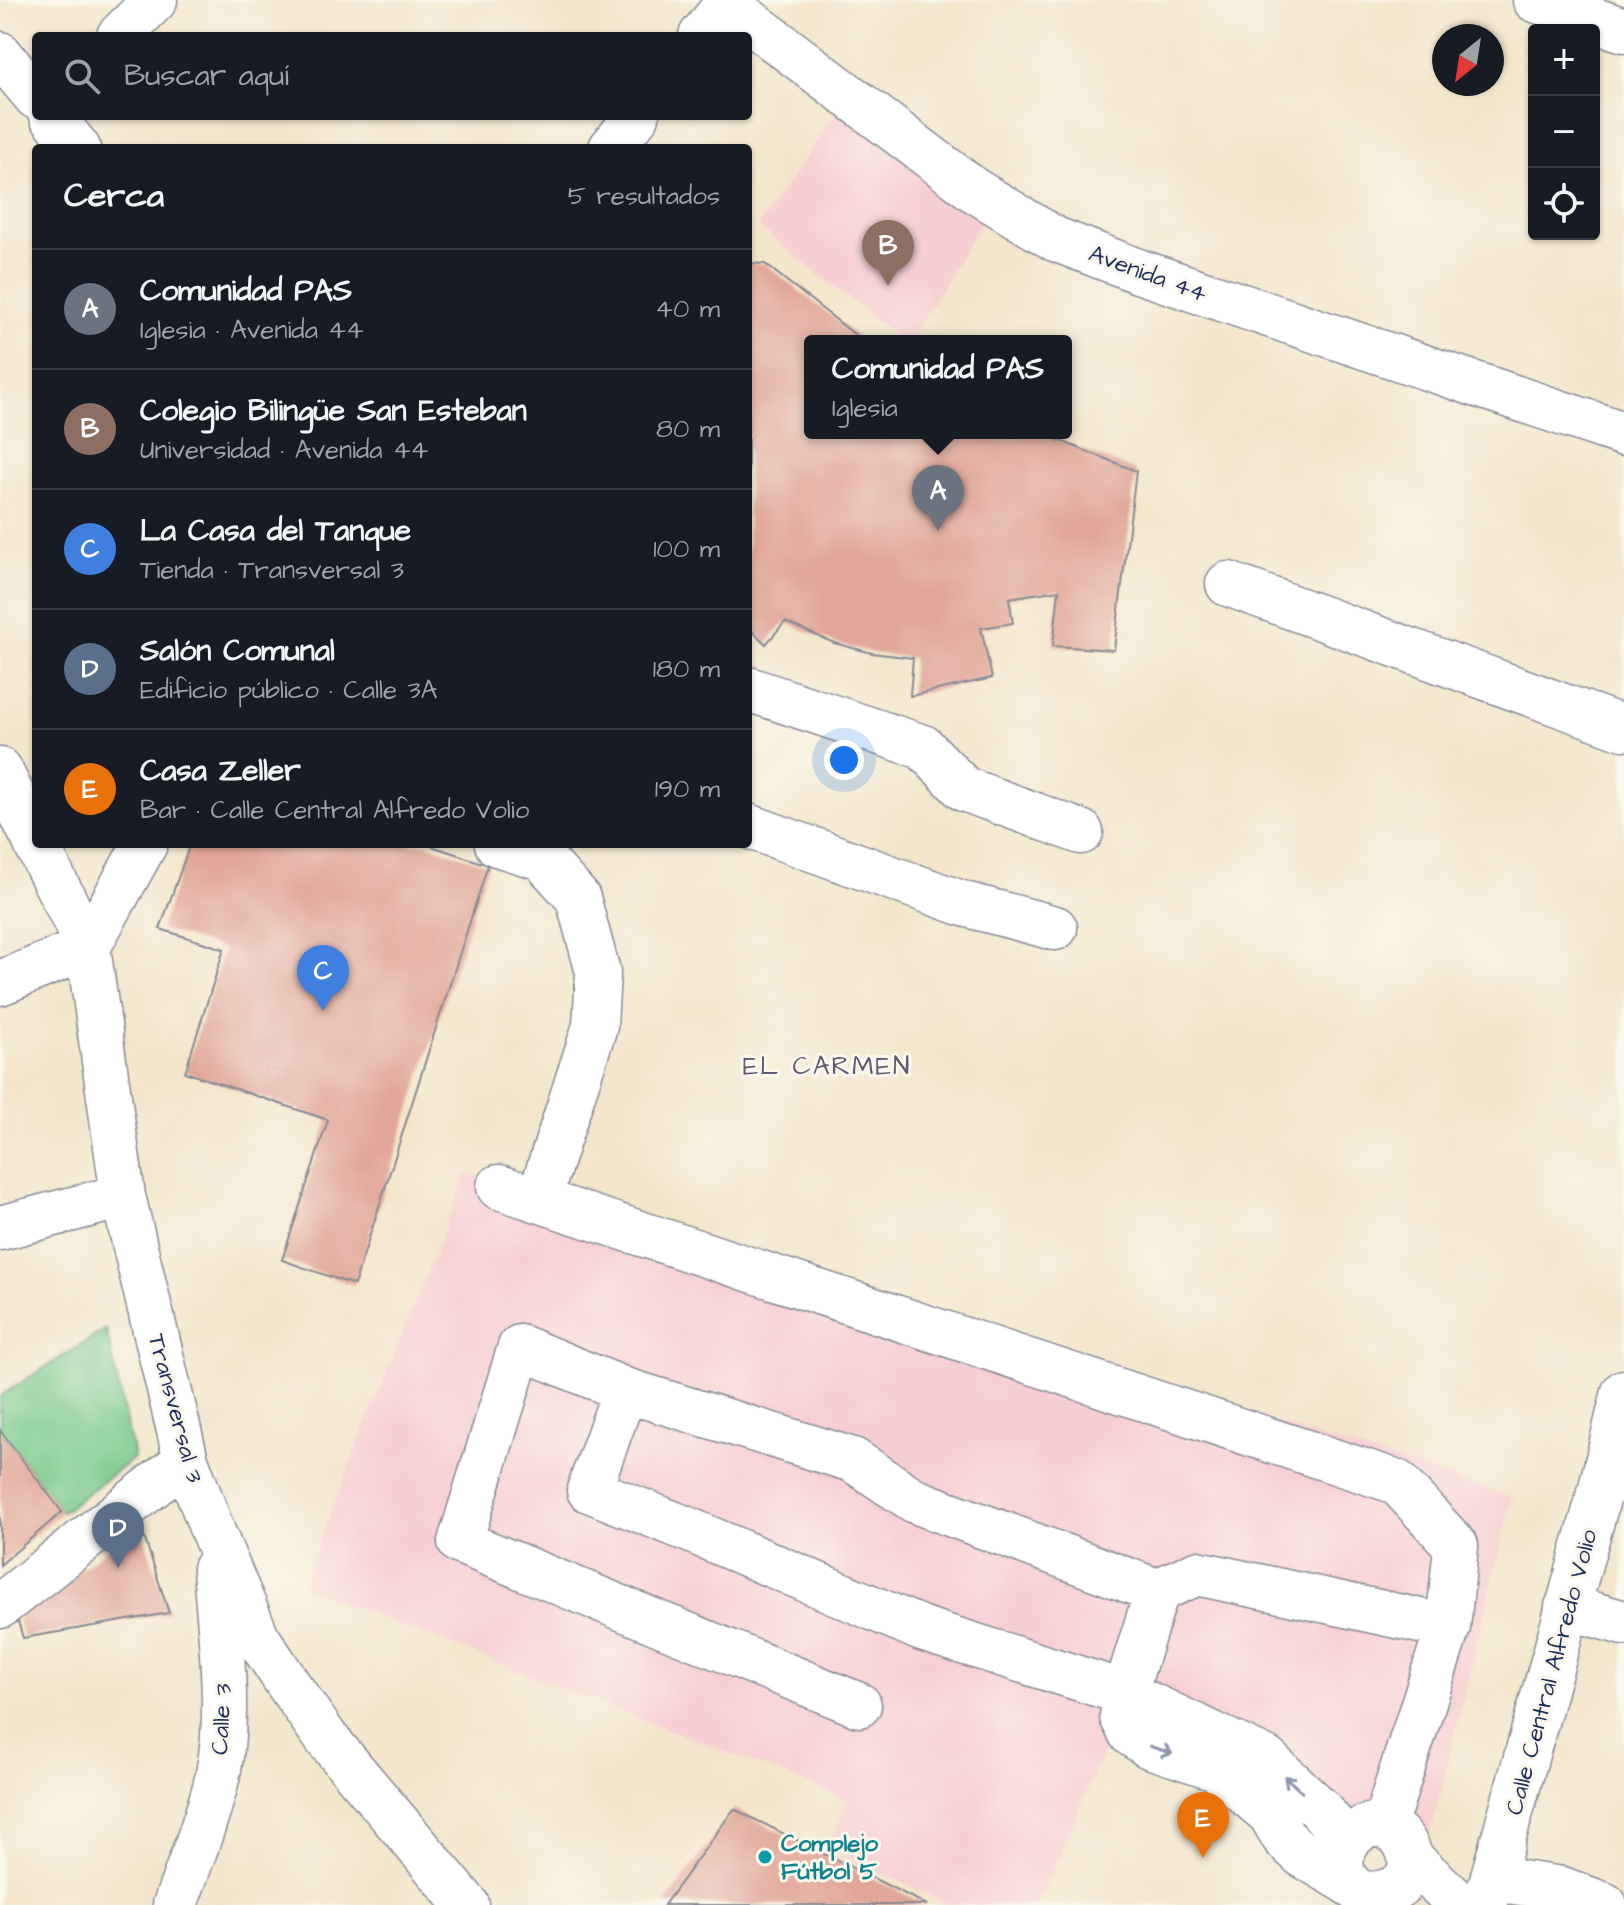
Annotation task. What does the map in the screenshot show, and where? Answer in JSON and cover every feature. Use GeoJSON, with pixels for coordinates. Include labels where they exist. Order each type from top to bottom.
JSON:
{"type":"FeatureCollection","features":[{"type":"Feature","properties":{"kind":"street"},"geometry":{"type":"LineString","coordinates":[[123,32],[155,0]]}},
{"type":"Feature","properties":{"kind":"street"},"geometry":{"type":"LineString","coordinates":[[1535,0],[1624,30]]}},
{"type":"Feature","properties":{"kind":"street","name":"Avenida 44"},"geometry":{"type":"LineString","coordinates":[[720,13],[747,32]]}},
{"type":"Feature","properties":{"kind":"street","name":"Avenida 44"},"geometry":{"type":"LineString","coordinates":[[752,35],[974,190],[1055,239],[1156,277],[1624,434]]}},
{"type":"Feature","properties":{"kind":"street"},"geometry":{"type":"LineString","coordinates":[[0,54],[32,92]]}},
{"type":"Feature","properties":{"kind":"street"},"geometry":{"type":"LineString","coordinates":[[55,120],[75,144]]}},
{"type":"Feature","properties":{"kind":"street"},"geometry":{"type":"LineString","coordinates":[[614,144],[634,120]]}},
{"type":"Feature","properties":{"kind":"street"},"geometry":{"type":"LineString","coordinates":[[1228,584],[1624,728]]}},
{"type":"Feature","properties":{"kind":"street"},"geometry":{"type":"LineString","coordinates":[[752,690],[923,747],[964,789],[1081,832]]}},
{"type":"Feature","properties":{"kind":"street","name":"Transversal 3"},"geometry":{"type":"LineString","coordinates":[[0,770],[32,836]]}},
{"type":"Feature","properties":{"kind":"street"},"geometry":{"type":"LineString","coordinates":[[752,827],[964,904],[1055,928]]}},
{"type":"Feature","properties":{"kind":"street","name":"Transversal 3"},"geometry":{"type":"LineString","coordinates":[[38,848],[88,947],[123,1196],[186,1460],[211,1527],[257,1637],[290,1687],[326,1738],[467,1905]]}},
{"type":"Feature","properties":{"kind":"street"},"geometry":{"type":"LineString","coordinates":[[0,983],[88,947],[143,848]]}},
{"type":"Feature","properties":{"kind":"street"},"geometry":{"type":"LineString","coordinates":[[510,848],[542,858],[578,898],[598,972],[595,1026],[519,1193],[1397,1482],[1456,1546],[1448,1627],[1365,1870]]}},
{"type":"Feature","properties":{"kind":"street"},"geometry":{"type":"LineString","coordinates":[[0,1228],[123,1196]]}},
{"type":"Feature","properties":{"kind":"street"},"geometry":{"type":"LineString","coordinates":[[859,1705],[460,1542],[520,1347],[625,1390],[853,1460],[915,1501],[1157,1591],[1197,1573],[1448,1627]]}},
{"type":"Feature","properties":{"kind":"street"},"geometry":{"type":"LineString","coordinates":[[625,1390],[589,1490],[922,1629],[1125,1693],[1266,1759],[1320,1809],[1365,1870],[1387,1894],[1405,1882],[1412,1860],[1404,1838],[1365,1870]]}},
{"type":"Feature","properties":{"kind":"street","name":"Calle Central Alfredo Volio"},"geometry":{"type":"LineString","coordinates":[[1480,1896],[1567,1607],[1612,1494],[1624,1392]]}},
{"type":"Feature","properties":{"kind":"street"},"geometry":{"type":"LineString","coordinates":[[0,1606],[186,1460]]}},
{"type":"Feature","properties":{"kind":"street","name":"Calle 3"},"geometry":{"type":"LineString","coordinates":[[175,1905],[217,1782],[222,1743],[223,1669],[211,1527]]}},
{"type":"Feature","properties":{"kind":"street"},"geometry":{"type":"LineString","coordinates":[[1125,1693],[1157,1591]]}},
{"type":"Feature","properties":{"kind":"street"},"geometry":{"type":"LineString","coordinates":[[1567,1607],[1624,1623]]}},
{"type":"Feature","properties":{"kind":"street"},"geometry":{"type":"LineString","coordinates":[[1412,1860],[1480,1896],[1562,1889],[1605,1905]]}},
{"type":"Feature","properties":{"kind":"shaded area"},"geometry":{"type":"Polygon","coordinates":[[[836,113],[984,217],[914,335],[894,335],[758,226],[836,113]]]}},
{"type":"Feature","properties":{"kind":"shaded area"},"geometry":{"type":"Polygon","coordinates":[[[467,1173],[1513,1497],[1424,1859],[1107,1745],[1037,1905],[952,1905],[827,1848],[848,1800],[301,1586],[467,1173]]]}},
{"type":"Feature","properties":{"kind":"green space"},"geometry":{"type":"Polygon","coordinates":[[[106,1329],[134,1458],[62,1512],[0,1430],[0,1396],[106,1329]]]}},
{"type":"Feature","properties":{"kind":"building"},"geometry":{"type":"Polygon","coordinates":[[[752,263],[765,264],[855,335],[804,335],[804,439],[1056,439],[1136,471],[1114,650],[1053,646],[1059,590],[1009,598],[1013,623],[981,628],[992,678],[910,696],[913,658],[872,653],[834,643],[785,622],[766,644],[752,631],[752,263]]]}},
{"type":"Feature","properties":{"kind":"building"},"geometry":{"type":"Polygon","coordinates":[[[189,848],[438,848],[488,865],[354,1285],[282,1260],[328,1120],[185,1072],[224,949],[160,929],[189,848]]]}},
{"type":"Feature","properties":{"kind":"building"},"geometry":{"type":"Polygon","coordinates":[[[0,1430],[62,1512],[0,1565],[0,1430]]]}},
{"type":"Feature","properties":{"kind":"building"},"geometry":{"type":"Polygon","coordinates":[[[140,1524],[169,1613],[23,1638],[17,1618],[140,1524]]]}},
{"type":"Feature","properties":{"kind":"building","name":"Complejo Fútbol 5"},"geometry":{"type":"Polygon","coordinates":[[[734,1809],[927,1905],[664,1905],[734,1809]]]}},
{"type":"Feature","properties":{"kind":"place","name":"Colegio Bilingüe San Esteban"},"geometry":{"type":"Point","coordinates":[888,286]}},
{"type":"Feature","properties":{"kind":"place","name":"Comunidad PAS"},"geometry":{"type":"Point","coordinates":[938,531]}},
{"type":"Feature","properties":{"kind":"place","name":"La Casa del Tanque"},"geometry":{"type":"Point","coordinates":[323,1011]}},
{"type":"Feature","properties":{"kind":"place","name":"Salón Comunal"},"geometry":{"type":"Point","coordinates":[118,1568]}},
{"type":"Feature","properties":{"kind":"place","name":"Complejo Fútbol 5"},"geometry":{"type":"Point","coordinates":[765,1857]}},
{"type":"Feature","properties":{"kind":"place","name":"Casa Zeller"},"geometry":{"type":"Point","coordinates":[1203,1858]}},
{"type":"Feature","properties":{"kind":"district","name":"EL CARMEN"},"geometry":{"type":"Point","coordinates":[827,1065]}}]}
